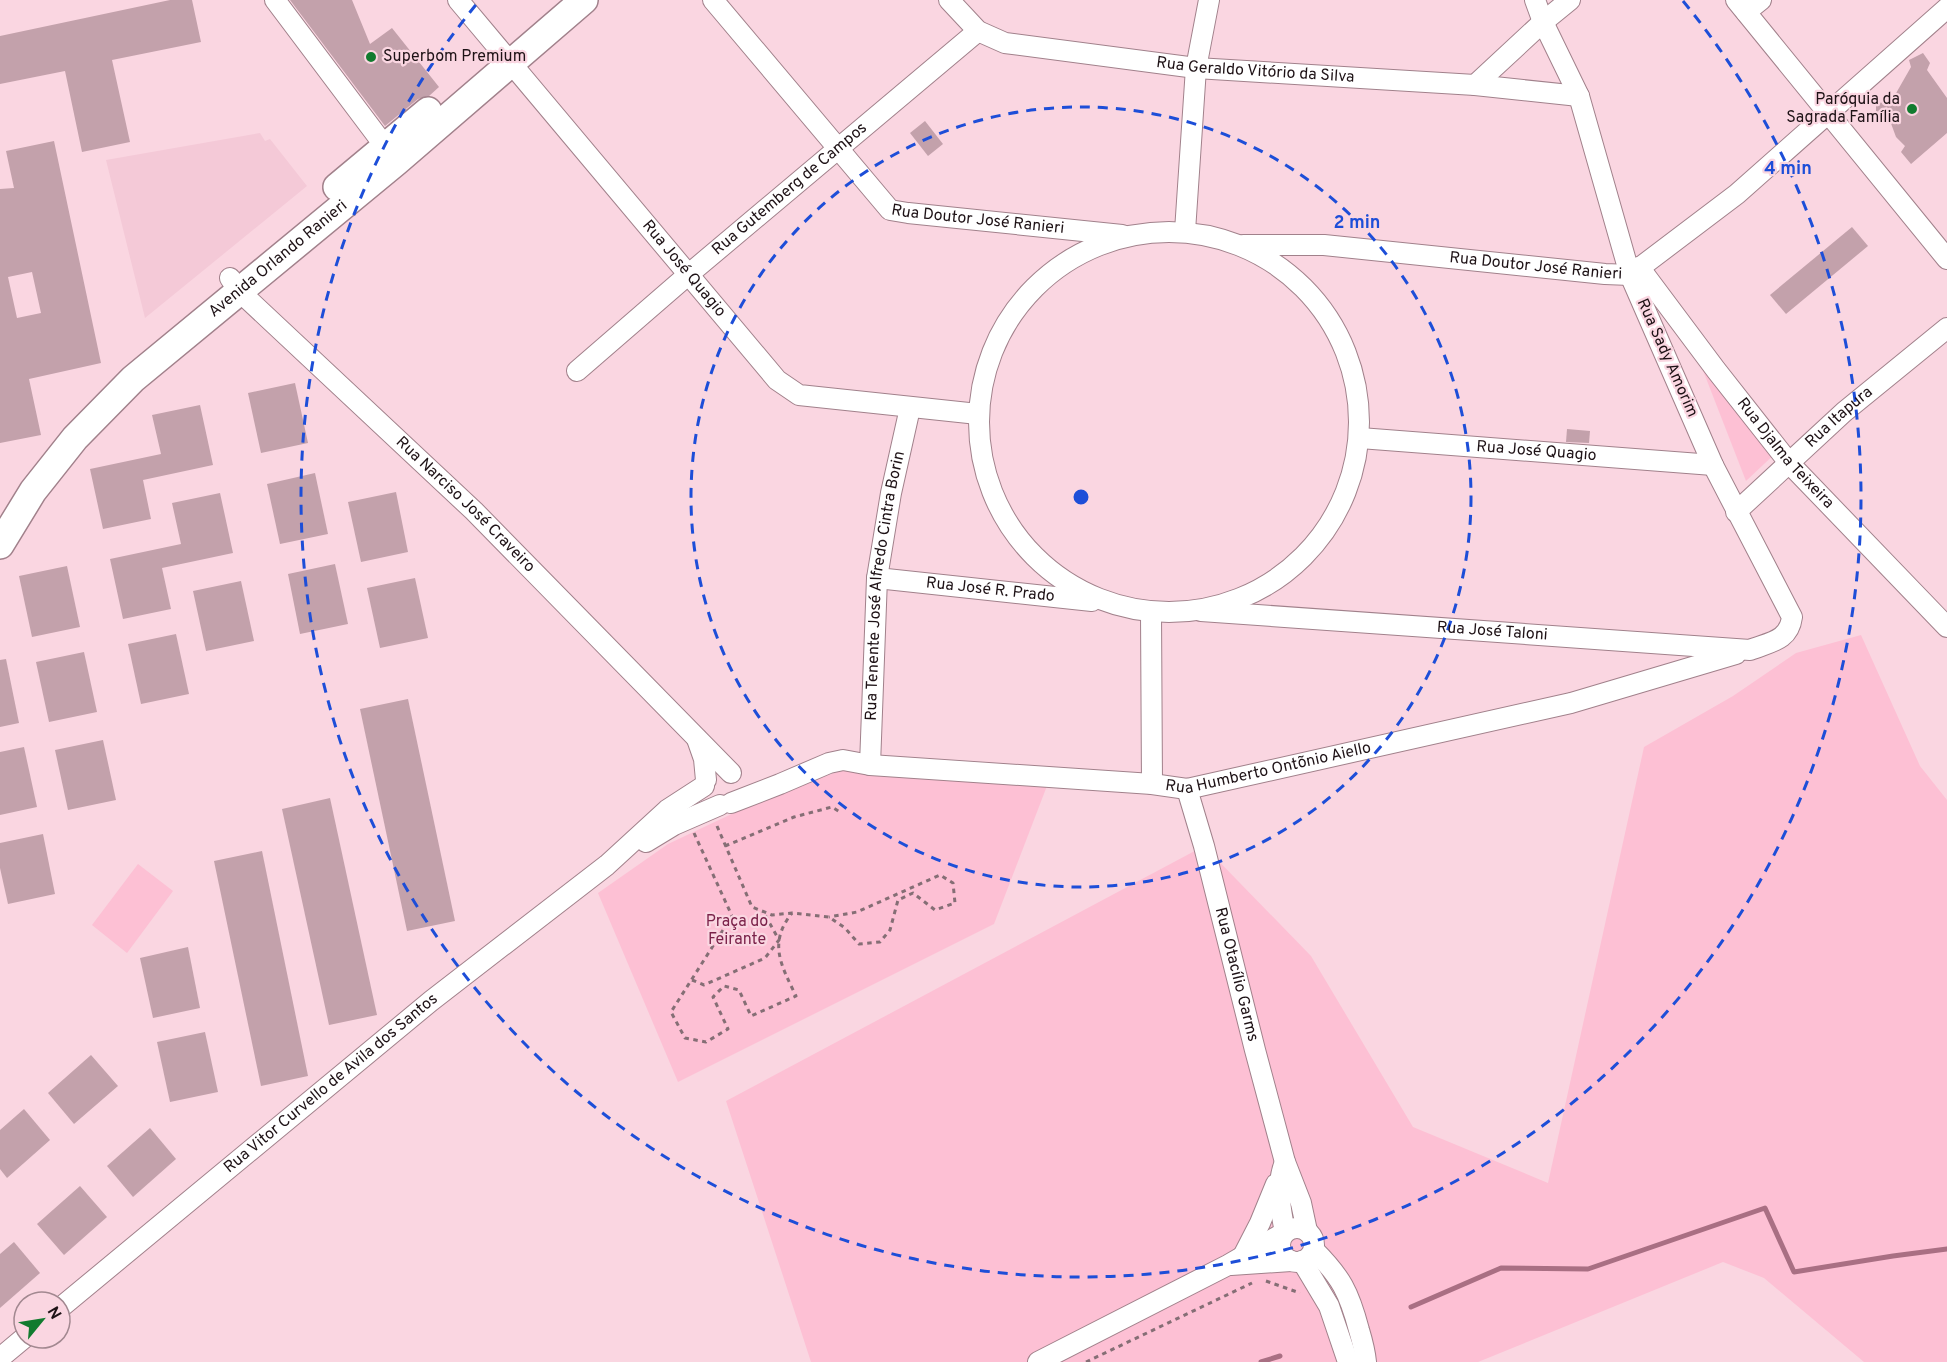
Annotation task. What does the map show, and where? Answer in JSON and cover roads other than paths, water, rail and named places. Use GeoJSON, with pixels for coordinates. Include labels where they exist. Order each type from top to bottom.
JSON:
{"type":"FeatureCollection","features":[{"type":"Feature","properties":{"kind":"main road","name":"Avenida Orlando Ranieri"},"geometry":{"type":"LineString","coordinates":[[506,57],[559,0]]}},
{"type":"Feature","properties":{"kind":"main road","name":"Avenida Orlando Ranieri"},"geometry":{"type":"LineString","coordinates":[[0,517],[33,465],[81,412],[506,57],[584,0]]}},
{"type":"Feature","properties":{"kind":"main road","name":"Avenida Orlando Ranieri"},"geometry":{"type":"LineString","coordinates":[[0,545],[33,491],[75,438],[133,379],[235,284]]}},
{"type":"Feature","properties":{"kind":"street"},"geometry":{"type":"LineString","coordinates":[[275,0],[390,154]]}},
{"type":"Feature","properties":{"kind":"street","name":"Rua José Quagio"},"geometry":{"type":"LineString","coordinates":[[458,0],[777,380],[799,395],[978,414]]}},
{"type":"Feature","properties":{"kind":"street","name":"Rua Doutor José Ranieri"},"geometry":{"type":"LineString","coordinates":[[713,0],[890,210],[1124,235]]}},
{"type":"Feature","properties":{"kind":"street","name":"Rua Geraldo Vitório da Silva"},"geometry":{"type":"LineString","coordinates":[[949,0],[978,31],[1005,43],[1196,68],[1474,85],[1579,96]]}},
{"type":"Feature","properties":{"kind":"street"},"geometry":{"type":"LineString","coordinates":[[1185,231],[1196,68],[1209,0]]}},
{"type":"Feature","properties":{"kind":"street","name":"Rua Sady Amorim"},"geometry":{"type":"LineString","coordinates":[[1535,0],[1543,22],[1579,96],[1635,271],[1713,465],[1792,617],[1790,630],[1783,637]]}},
{"type":"Feature","properties":{"kind":"street"},"geometry":{"type":"LineString","coordinates":[[1474,85],[1570,0]]}},
{"type":"Feature","properties":{"kind":"street"},"geometry":{"type":"LineString","coordinates":[[1748,4],[1829,114],[1947,259]]}},
{"type":"Feature","properties":{"kind":"street","name":"Rua Doutor José Ranieri"},"geometry":{"type":"LineString","coordinates":[[1243,245],[1324,245],[1605,274],[1635,271],[1737,194],[1947,8]]}},
{"type":"Feature","properties":{"kind":"street","name":"Rua Gutemberg de Campos"},"geometry":{"type":"LineString","coordinates":[[577,371],[978,31]]}},
{"type":"Feature","properties":{"kind":"street"},"geometry":{"type":"LineString","coordinates":[[1185,231],[1243,245],[1294,277],[1332,323],[1355,378],[1360,438],[1344,499],[1310,552],[1261,591],[1201,611],[1151,613],[1104,602],[1061,580],[1025,548],[998,508],[982,462],[978,414],[990,354],[1021,300],[1067,259],[1124,235],[1185,231]]}},
{"type":"Feature","properties":{"kind":"street","name":"Rua Djalma Teixeira"},"geometry":{"type":"LineString","coordinates":[[1635,271],[1790,464],[1947,627]]}},
{"type":"Feature","properties":{"kind":"street","name":"Rua Narciso José Craveiro"},"geometry":{"type":"LineString","coordinates":[[235,284],[474,511],[734,776]]}},
{"type":"Feature","properties":{"kind":"street","name":"Rua Itapura"},"geometry":{"type":"LineString","coordinates":[[1736,512],[1844,412],[1947,328]]}},
{"type":"Feature","properties":{"kind":"street","name":"Rua Tenente José Alfredo Cintra Borin"},"geometry":{"type":"LineString","coordinates":[[870,765],[877,578],[891,493],[910,408]]}},
{"type":"Feature","properties":{"kind":"street","name":"Rua José Quagio"},"geometry":{"type":"LineString","coordinates":[[1360,438],[1713,465]]}},
{"type":"Feature","properties":{"kind":"street","name":"Rua José R. Prado"},"geometry":{"type":"LineString","coordinates":[[877,578],[1104,602]]}},
{"type":"Feature","properties":{"kind":"street","name":"Rua José Taloni"},"geometry":{"type":"LineString","coordinates":[[1201,611],[1750,650],[1783,637]]}},
{"type":"Feature","properties":{"kind":"street"},"geometry":{"type":"LineString","coordinates":[[1151,613],[1152,784]]}},
{"type":"Feature","properties":{"kind":"street","name":"Rua Humberto Ontõnio Aiello"},"geometry":{"type":"LineString","coordinates":[[780,784],[830,763],[843,760],[870,765],[1152,784],[1187,789],[1571,703],[1750,650]]}},
{"type":"Feature","properties":{"kind":"street","name":"Rua Narciso José Craveiro"},"geometry":{"type":"LineString","coordinates":[[696,737],[704,759],[705,783]]}},
{"type":"Feature","properties":{"kind":"street"},"geometry":{"type":"LineString","coordinates":[[722,770],[734,776],[780,784],[726,804],[712,802],[706,795],[705,783],[712,773],[722,770]]}},
{"type":"Feature","properties":{"kind":"street"},"geometry":{"type":"LineString","coordinates":[[726,804],[737,796],[739,788],[734,776]]}},
{"type":"Feature","properties":{"kind":"street","name":"Rua Vitor Curvello de Avila dos Santos"},"geometry":{"type":"LineString","coordinates":[[72,1298],[431,1001],[607,865],[667,810],[705,783]]}},
{"type":"Feature","properties":{"kind":"street","name":"Rua Otacílio Garms"},"geometry":{"type":"LineString","coordinates":[[1187,789],[1204,846],[1283,1168],[1301,1203],[1307,1231],[1314,1239],[1302,1257],[1287,1259],[1280,1250],[1280,1239],[1285,1232],[1280,1206],[1283,1168]]}},
{"type":"Feature","properties":{"kind":"street","name":"Rua Vitor Curvello de Avila dos Santos"},"geometry":{"type":"LineString","coordinates":[[607,865],[674,825],[726,804]]}},
{"type":"Feature","properties":{"kind":"street"},"geometry":{"type":"LineString","coordinates":[[1235,1262],[1260,1223],[1283,1168]]}},
{"type":"Feature","properties":{"kind":"street"},"geometry":{"type":"LineString","coordinates":[[1038,1362],[1235,1262],[1285,1232],[1297,1227],[1307,1231]]}},
{"type":"Feature","properties":{"kind":"street"},"geometry":{"type":"LineString","coordinates":[[1235,1262],[1302,1257],[1334,1270],[1353,1306],[1366,1362]]}},
{"type":"Feature","properties":{"kind":"street"},"geometry":{"type":"LineString","coordinates":[[1302,1257],[1329,1306],[1348,1362]]}},
{"type":"Feature","properties":{"kind":"street"},"geometry":{"type":"LineString","coordinates":[[0,1358],[12,1348]]}},
{"type":"Feature","properties":{"kind":"waterway"},"geometry":{"type":"LineString","coordinates":[[1411,1307],[1501,1268],[1588,1269],[1765,1208],[1794,1272],[1947,1249]]}},
{"type":"Feature","properties":{"kind":"waterway"},"geometry":{"type":"LineString","coordinates":[[1261,1362],[1280,1356]]}},
{"type":"Feature","properties":{"kind":"place","name":"Superbom Premium"},"geometry":{"type":"Point","coordinates":[371,57]}},
{"type":"Feature","properties":{"kind":"place","name":"Paróquia da Sagrada Família"},"geometry":{"type":"Point","coordinates":[1912,109]}},
{"type":"Feature","properties":{"kind":"park label","name":"Praça do Feirante"},"geometry":{"type":"Point","coordinates":[737,931]}}]}
